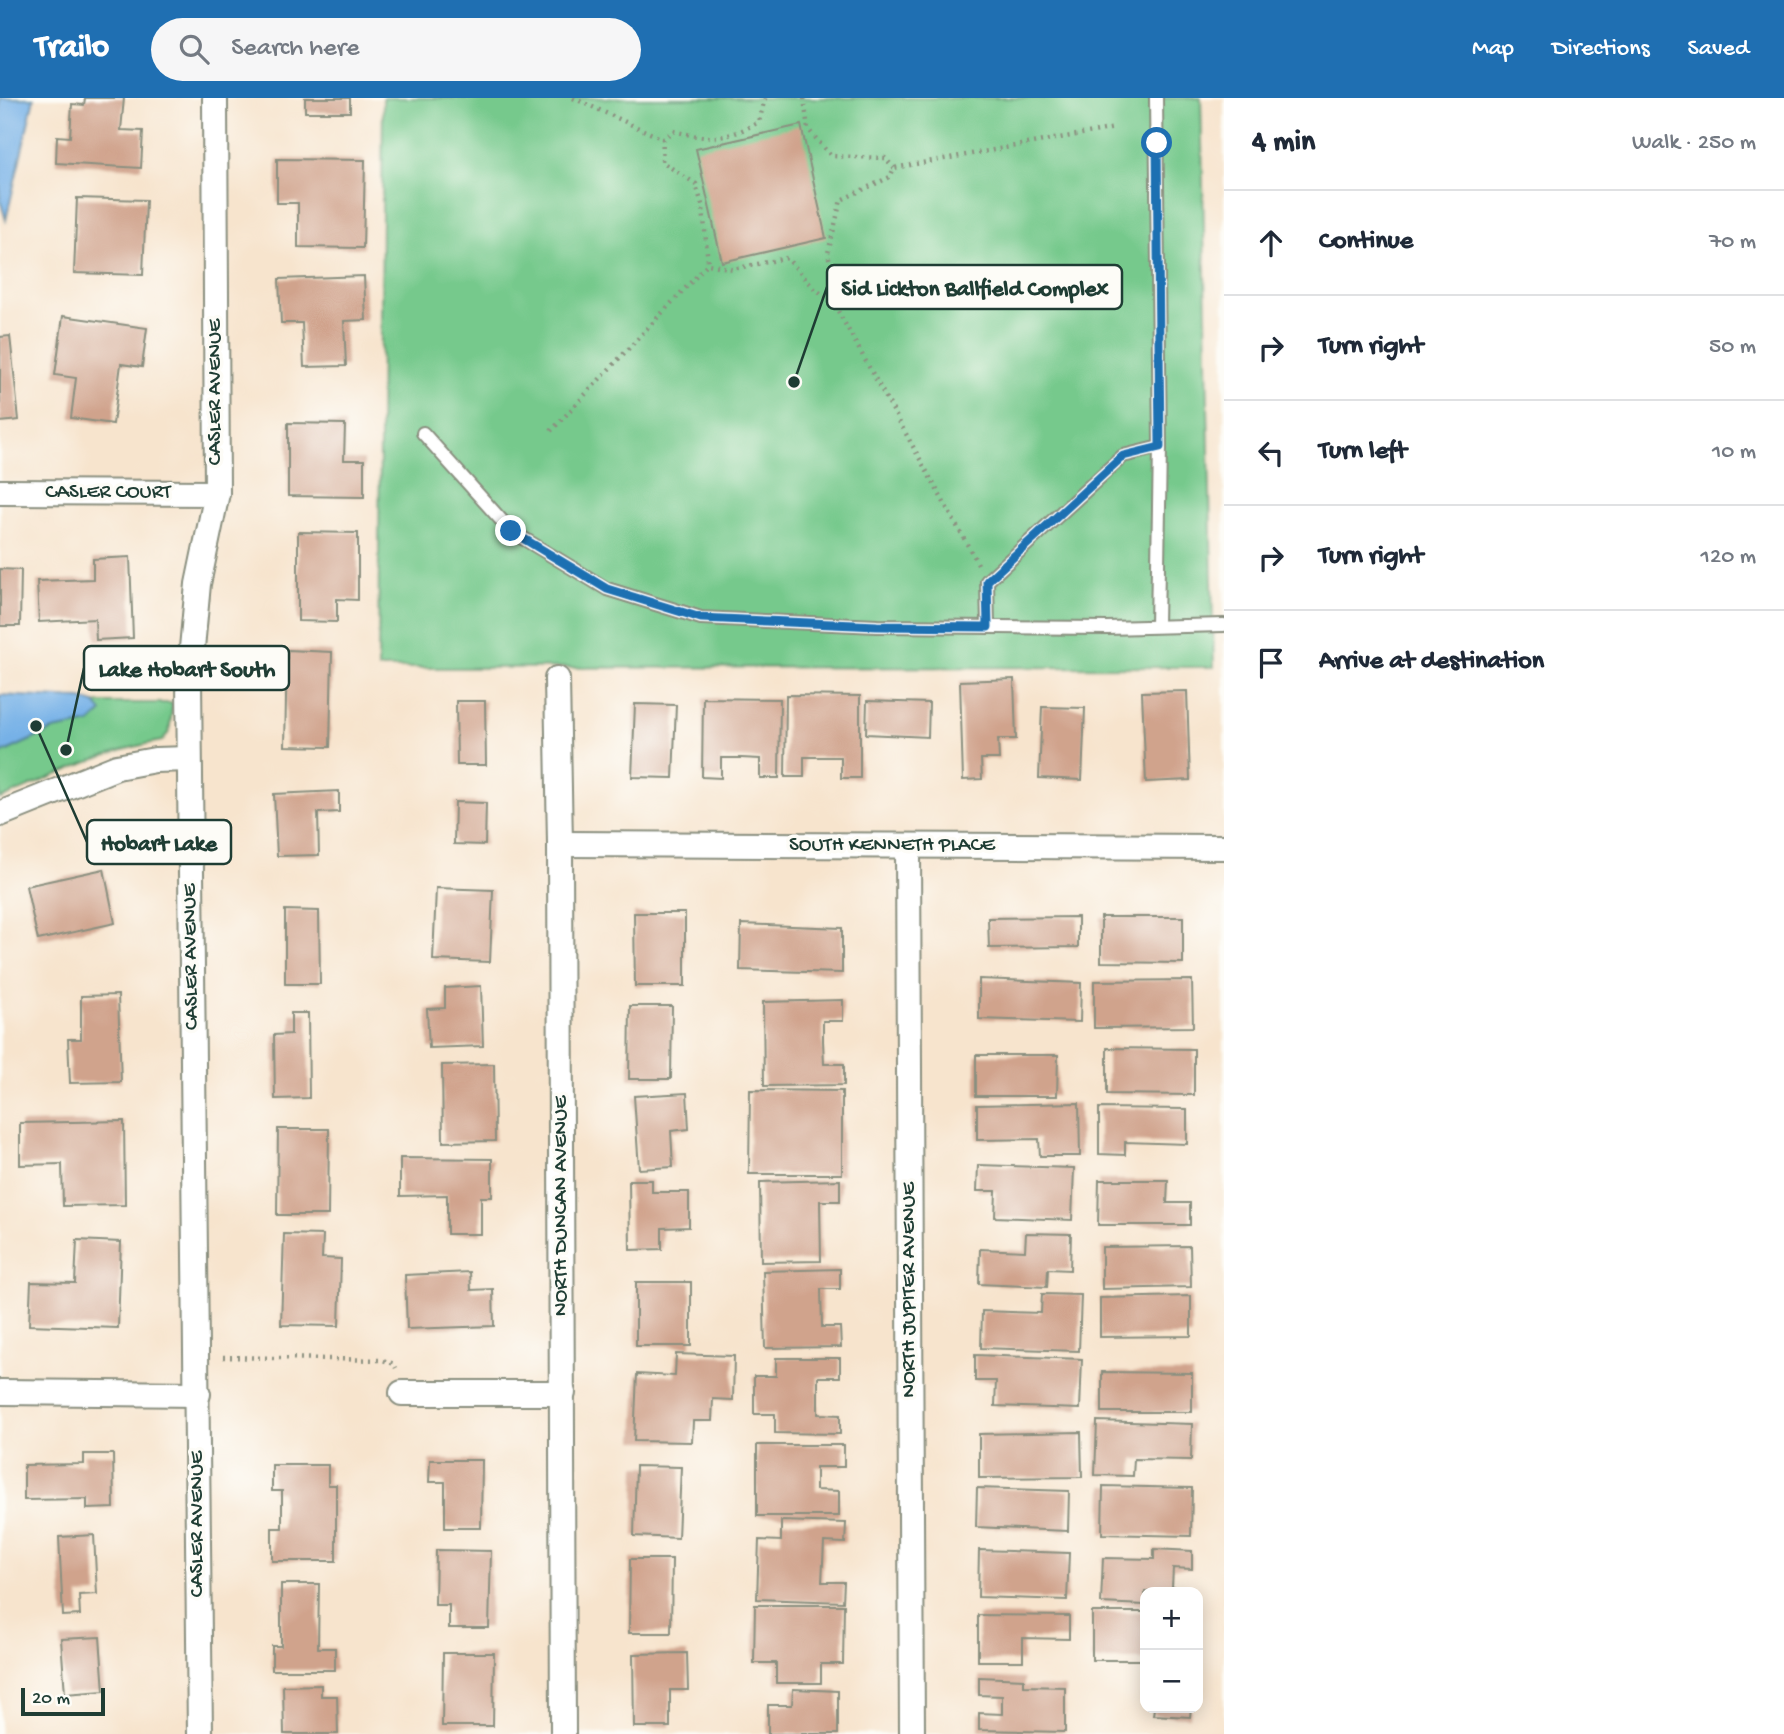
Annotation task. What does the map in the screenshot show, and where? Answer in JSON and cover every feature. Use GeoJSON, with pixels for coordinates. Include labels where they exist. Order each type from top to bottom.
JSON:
{"type":"FeatureCollection","features":[{"type":"Feature","properties":{"kind":"street","name":"CASLER AVENUE"},"geometry":{"type":"LineString","coordinates":[[200,1734],[189,680],[198,584],[217,493],[215,98]]}},
{"type":"Feature","properties":{"kind":"street","name":"CASLER COURT"},"geometry":{"type":"LineString","coordinates":[[0,492],[217,493]]}},
{"type":"Feature","properties":{"kind":"street","name":"NORTH DUNCAN AVENUE"},"geometry":{"type":"LineString","coordinates":[[557,679],[563,1734]]}},
{"type":"Feature","properties":{"kind":"street"},"geometry":{"type":"LineString","coordinates":[[0,814],[117,767],[155,760],[189,759]]}},
{"type":"Feature","properties":{"kind":"street","name":"SOUTH KENNETH PLACE"},"geometry":{"type":"LineString","coordinates":[[560,845],[1224,847]]}},
{"type":"Feature","properties":{"kind":"street","name":"NORTH JUPITER AVENUE"},"geometry":{"type":"LineString","coordinates":[[908,847],[912,1734]]}},
{"type":"Feature","properties":{"kind":"street"},"geometry":{"type":"LineString","coordinates":[[0,1392],[198,1394]]}},
{"type":"Feature","properties":{"kind":"street"},"geometry":{"type":"LineString","coordinates":[[402,1393],[563,1393]]}},
{"type":"Feature","properties":{"kind":"lane"},"geometry":{"type":"LineString","coordinates":[[1156,98],[1160,447],[1157,626]]}},
{"type":"Feature","properties":{"kind":"lane"},"geometry":{"type":"LineString","coordinates":[[423,433],[511,531],[607,589],[701,618],[877,626],[1224,625]]}},
{"type":"Feature","properties":{"kind":"lane"},"geometry":{"type":"LineString","coordinates":[[988,627],[987,581],[1123,456],[1160,447]]}},
{"type":"Feature","properties":{"kind":"path"},"geometry":{"type":"LineString","coordinates":[[573,98],[663,139]]}},
{"type":"Feature","properties":{"kind":"path"},"geometry":{"type":"LineString","coordinates":[[551,431],[708,264],[703,208],[696,184],[662,162],[663,139],[673,131],[706,138],[736,134],[759,122],[765,98]]}},
{"type":"Feature","properties":{"kind":"path"},"geometry":{"type":"LineString","coordinates":[[804,98],[808,129],[831,156],[885,158],[894,167]]}},
{"type":"Feature","properties":{"kind":"path"},"geometry":{"type":"LineString","coordinates":[[894,167],[1115,128]]}},
{"type":"Feature","properties":{"kind":"path"},"geometry":{"type":"LineString","coordinates":[[834,302],[834,282],[828,253],[841,200],[890,177],[894,167]]}},
{"type":"Feature","properties":{"kind":"path"},"geometry":{"type":"LineString","coordinates":[[708,264],[733,269],[788,258],[815,289],[834,302],[987,581]]}},
{"type":"Feature","properties":{"kind":"path"},"geometry":{"type":"LineString","coordinates":[[223,1357],[383,1360],[394,1364],[399,1374],[402,1393]]}},
{"type":"Feature","properties":{"kind":"green space"},"geometry":{"type":"Polygon","coordinates":[[[383,98],[1201,98],[1214,667],[378,668],[383,98]]]}},
{"type":"Feature","properties":{"kind":"green space"},"geometry":{"type":"Polygon","coordinates":[[[95,703],[173,703],[169,732],[162,741],[100,758],[0,799],[0,754],[53,730],[90,723],[102,712],[95,703]]]}},
{"type":"Feature","properties":{"kind":"water"},"geometry":{"type":"Polygon","coordinates":[[[0,98],[34,98],[6,220],[0,200],[0,98]]]}},
{"type":"Feature","properties":{"kind":"water"},"geometry":{"type":"Polygon","coordinates":[[[0,695],[81,699],[95,703],[102,712],[90,723],[53,730],[0,754],[0,695]]]}},
{"type":"Feature","properties":{"kind":"building"},"geometry":{"type":"Polygon","coordinates":[[[85,98],[124,98],[121,130],[143,131],[141,168],[56,163],[57,136],[70,137],[72,104],[84,105],[85,98]]]}},
{"type":"Feature","properties":{"kind":"building"},"geometry":{"type":"Polygon","coordinates":[[[305,98],[350,98],[350,112],[305,112],[305,98]]]}},
{"type":"Feature","properties":{"kind":"building"},"geometry":{"type":"Polygon","coordinates":[[[801,125],[826,238],[722,262],[696,149],[801,125]]]}},
{"type":"Feature","properties":{"kind":"building"},"geometry":{"type":"Polygon","coordinates":[[[277,159],[365,160],[363,248],[298,247],[298,203],[277,203],[277,159]]]}},
{"type":"Feature","properties":{"kind":"building"},"geometry":{"type":"Polygon","coordinates":[[[77,198],[146,200],[143,275],[74,273],[77,198]]]}},
{"type":"Feature","properties":{"kind":"building"},"geometry":{"type":"Polygon","coordinates":[[[364,276],[366,320],[344,321],[346,366],[304,367],[302,323],[281,323],[279,279],[364,276]]]}},
{"type":"Feature","properties":{"kind":"building"},"geometry":{"type":"Polygon","coordinates":[[[63,316],[147,328],[142,367],[121,364],[113,424],[71,418],[76,378],[55,375],[63,316]]]}},
{"type":"Feature","properties":{"kind":"building"},"geometry":{"type":"Polygon","coordinates":[[[10,336],[19,420],[0,422],[0,337],[10,336]]]}},
{"type":"Feature","properties":{"kind":"building"},"geometry":{"type":"Polygon","coordinates":[[[288,423],[345,424],[344,460],[364,460],[364,497],[288,496],[288,423]]]}},
{"type":"Feature","properties":{"kind":"building"},"geometry":{"type":"Polygon","coordinates":[[[298,532],[358,533],[358,600],[337,599],[337,622],[298,621],[298,532]]]}},
{"type":"Feature","properties":{"kind":"building"},"geometry":{"type":"Polygon","coordinates":[[[130,557],[133,638],[96,640],[95,619],[39,622],[37,581],[93,579],[93,559],[130,557]]]}},
{"type":"Feature","properties":{"kind":"building"},"geometry":{"type":"Polygon","coordinates":[[[0,569],[21,570],[20,626],[0,626],[0,569]]]}},
{"type":"Feature","properties":{"kind":"building"},"geometry":{"type":"Polygon","coordinates":[[[287,650],[332,652],[330,747],[285,746],[287,650]]]}},
{"type":"Feature","properties":{"kind":"building"},"geometry":{"type":"Polygon","coordinates":[[[1014,679],[1016,739],[998,739],[999,759],[981,759],[982,779],[963,780],[960,681],[1014,679]]]}},
{"type":"Feature","properties":{"kind":"building"},"geometry":{"type":"Polygon","coordinates":[[[1187,691],[1190,780],[1146,782],[1142,692],[1187,691]]]}},
{"type":"Feature","properties":{"kind":"building"},"geometry":{"type":"Polygon","coordinates":[[[786,695],[860,696],[860,778],[841,778],[841,757],[804,757],[804,777],[785,777],[786,695]]]}},
{"type":"Feature","properties":{"kind":"building"},"geometry":{"type":"Polygon","coordinates":[[[703,698],[780,699],[779,778],[760,778],[760,759],[741,758],[721,758],[721,778],[702,777],[703,698]]]}},
{"type":"Feature","properties":{"kind":"building"},"geometry":{"type":"Polygon","coordinates":[[[456,701],[485,701],[486,765],[457,765],[456,701]]]}},
{"type":"Feature","properties":{"kind":"building"},"geometry":{"type":"Polygon","coordinates":[[[867,701],[929,703],[928,737],[866,734],[867,701]]]}},
{"type":"Feature","properties":{"kind":"building"},"geometry":{"type":"Polygon","coordinates":[[[635,704],[676,705],[673,778],[632,777],[635,704]]]}},
{"type":"Feature","properties":{"kind":"building"},"geometry":{"type":"Polygon","coordinates":[[[1042,707],[1085,708],[1082,780],[1039,778],[1042,707]]]}},
{"type":"Feature","properties":{"kind":"building"},"geometry":{"type":"Polygon","coordinates":[[[339,791],[339,812],[318,813],[319,855],[277,856],[274,794],[339,791]]]}},
{"type":"Feature","properties":{"kind":"building"},"geometry":{"type":"Polygon","coordinates":[[[455,802],[486,803],[485,845],[454,844],[455,802]]]}},
{"type":"Feature","properties":{"kind":"building"},"geometry":{"type":"Polygon","coordinates":[[[104,869],[115,923],[38,940],[26,886],[104,869]]]}},
{"type":"Feature","properties":{"kind":"building"},"geometry":{"type":"Polygon","coordinates":[[[436,888],[493,890],[490,962],[433,960],[436,888]]]}},
{"type":"Feature","properties":{"kind":"building"},"geometry":{"type":"Polygon","coordinates":[[[285,910],[319,911],[320,984],[285,984],[285,910]]]}},
{"type":"Feature","properties":{"kind":"building"},"geometry":{"type":"Polygon","coordinates":[[[634,913],[685,913],[685,986],[635,986],[634,913]]]}},
{"type":"Feature","properties":{"kind":"building"},"geometry":{"type":"Polygon","coordinates":[[[1078,917],[1078,947],[989,948],[988,918],[1078,917]]]}},
{"type":"Feature","properties":{"kind":"building"},"geometry":{"type":"Polygon","coordinates":[[[1101,917],[1183,917],[1183,963],[1101,962],[1101,917]]]}},
{"type":"Feature","properties":{"kind":"building"},"geometry":{"type":"Polygon","coordinates":[[[741,924],[842,928],[842,973],[740,970],[741,924]]]}},
{"type":"Feature","properties":{"kind":"building"},"geometry":{"type":"Polygon","coordinates":[[[979,979],[1081,983],[1080,1022],[979,1019],[979,979]]]}},
{"type":"Feature","properties":{"kind":"building"},"geometry":{"type":"Polygon","coordinates":[[[1192,980],[1193,1027],[1094,1028],[1094,981],[1192,980]]]}},
{"type":"Feature","properties":{"kind":"building"},"geometry":{"type":"Polygon","coordinates":[[[481,986],[483,1046],[429,1048],[427,1009],[445,1008],[445,988],[481,986]]]}},
{"type":"Feature","properties":{"kind":"building"},"geometry":{"type":"Polygon","coordinates":[[[118,995],[121,1082],[70,1083],[68,1039],[81,1039],[81,996],[118,995]]]}},
{"type":"Feature","properties":{"kind":"building"},"geometry":{"type":"Polygon","coordinates":[[[843,1000],[843,1021],[823,1021],[823,1041],[824,1064],[844,1064],[844,1085],[764,1086],[763,1002],[843,1000]]]}},
{"type":"Feature","properties":{"kind":"building"},"geometry":{"type":"Polygon","coordinates":[[[630,1006],[672,1006],[671,1079],[629,1079],[630,1006]]]}},
{"type":"Feature","properties":{"kind":"building"},"geometry":{"type":"Polygon","coordinates":[[[291,1013],[308,1013],[309,1098],[275,1099],[274,1035],[291,1034],[291,1013]]]}},
{"type":"Feature","properties":{"kind":"building"},"geometry":{"type":"Polygon","coordinates":[[[1107,1048],[1194,1049],[1194,1095],[1107,1094],[1107,1048]]]}},
{"type":"Feature","properties":{"kind":"building"},"geometry":{"type":"Polygon","coordinates":[[[976,1055],[1058,1055],[1057,1096],[976,1096],[976,1055]]]}},
{"type":"Feature","properties":{"kind":"building"},"geometry":{"type":"Polygon","coordinates":[[[494,1064],[495,1141],[443,1142],[442,1065],[494,1064]]]}},
{"type":"Feature","properties":{"kind":"building"},"geometry":{"type":"Polygon","coordinates":[[[750,1090],[842,1091],[842,1174],[749,1174],[750,1090]]]}},
{"type":"Feature","properties":{"kind":"building"},"geometry":{"type":"Polygon","coordinates":[[[687,1093],[689,1129],[671,1131],[673,1167],[639,1169],[634,1096],[687,1093]]]}},
{"type":"Feature","properties":{"kind":"building"},"geometry":{"type":"Polygon","coordinates":[[[1079,1103],[1080,1156],[1040,1156],[1039,1139],[977,1140],[977,1105],[1079,1103]]]}},
{"type":"Feature","properties":{"kind":"building"},"geometry":{"type":"Polygon","coordinates":[[[1099,1108],[1187,1109],[1187,1144],[1125,1142],[1125,1155],[1099,1154],[1099,1108]]]}},
{"type":"Feature","properties":{"kind":"building"},"geometry":{"type":"Polygon","coordinates":[[[124,1121],[125,1205],[63,1206],[62,1164],[20,1165],[20,1123],[124,1121]]]}},
{"type":"Feature","properties":{"kind":"building"},"geometry":{"type":"Polygon","coordinates":[[[278,1129],[329,1129],[328,1215],[277,1215],[278,1129]]]}},
{"type":"Feature","properties":{"kind":"building"},"geometry":{"type":"Polygon","coordinates":[[[400,1158],[492,1159],[492,1197],[481,1197],[481,1234],[447,1234],[447,1195],[400,1196],[400,1158]]]}},
{"type":"Feature","properties":{"kind":"building"},"geometry":{"type":"Polygon","coordinates":[[[978,1165],[1074,1168],[1072,1220],[995,1217],[996,1191],[977,1191],[978,1165]]]}},
{"type":"Feature","properties":{"kind":"building"},"geometry":{"type":"Polygon","coordinates":[[[629,1180],[652,1180],[652,1192],[689,1192],[689,1227],[662,1228],[662,1249],[630,1250],[629,1180]]]}},
{"type":"Feature","properties":{"kind":"building"},"geometry":{"type":"Polygon","coordinates":[[[840,1180],[840,1201],[820,1201],[821,1261],[761,1262],[760,1182],[840,1180]]]}},
{"type":"Feature","properties":{"kind":"building"},"geometry":{"type":"Polygon","coordinates":[[[1099,1180],[1168,1180],[1167,1203],[1190,1203],[1190,1225],[1098,1225],[1099,1180]]]}},
{"type":"Feature","properties":{"kind":"building"},"geometry":{"type":"Polygon","coordinates":[[[1026,1233],[1071,1234],[1070,1270],[1048,1269],[1047,1287],[979,1284],[980,1249],[1025,1251],[1026,1233]]]}},
{"type":"Feature","properties":{"kind":"building"},"geometry":{"type":"Polygon","coordinates":[[[284,1234],[323,1235],[322,1258],[341,1259],[339,1326],[281,1325],[284,1234]]]}},
{"type":"Feature","properties":{"kind":"building"},"geometry":{"type":"Polygon","coordinates":[[[77,1240],[121,1242],[118,1328],[29,1325],[31,1282],[75,1283],[77,1240]]]}},
{"type":"Feature","properties":{"kind":"building"},"geometry":{"type":"Polygon","coordinates":[[[1190,1246],[1191,1287],[1102,1289],[1102,1247],[1190,1246]]]}},
{"type":"Feature","properties":{"kind":"building"},"geometry":{"type":"Polygon","coordinates":[[[840,1269],[840,1289],[821,1289],[822,1327],[840,1327],[841,1347],[765,1348],[763,1271],[840,1269]]]}},
{"type":"Feature","properties":{"kind":"building"},"geometry":{"type":"Polygon","coordinates":[[[470,1272],[471,1290],[493,1289],[494,1326],[407,1329],[405,1275],[470,1272]]]}},
{"type":"Feature","properties":{"kind":"building"},"geometry":{"type":"Polygon","coordinates":[[[636,1282],[691,1282],[691,1346],[636,1346],[636,1282]]]}},
{"type":"Feature","properties":{"kind":"building"},"geometry":{"type":"Polygon","coordinates":[[[1042,1294],[1081,1295],[1079,1351],[981,1348],[982,1311],[1041,1313],[1042,1294]]]}},
{"type":"Feature","properties":{"kind":"building"},"geometry":{"type":"Polygon","coordinates":[[[1191,1296],[1191,1336],[1100,1337],[1100,1298],[1191,1296]]]}},
{"type":"Feature","properties":{"kind":"building"},"geometry":{"type":"Polygon","coordinates":[[[676,1354],[734,1356],[733,1400],[713,1399],[712,1421],[693,1421],[692,1442],[634,1441],[637,1374],[675,1376],[676,1354]]]}},
{"type":"Feature","properties":{"kind":"building"},"geometry":{"type":"Polygon","coordinates":[[[975,1355],[1082,1359],[1080,1409],[995,1406],[996,1381],[975,1381],[975,1355]]]}},
{"type":"Feature","properties":{"kind":"building"},"geometry":{"type":"Polygon","coordinates":[[[776,1358],[840,1358],[840,1377],[818,1377],[818,1414],[840,1415],[840,1434],[775,1433],[775,1414],[754,1414],[754,1376],[776,1376],[776,1358]]]}},
{"type":"Feature","properties":{"kind":"building"},"geometry":{"type":"Polygon","coordinates":[[[1102,1372],[1192,1373],[1192,1412],[1102,1412],[1102,1372]]]}},
{"type":"Feature","properties":{"kind":"building"},"geometry":{"type":"Polygon","coordinates":[[[1097,1421],[1192,1424],[1191,1460],[1134,1459],[1133,1476],[1095,1475],[1097,1421]]]}},
{"type":"Feature","properties":{"kind":"building"},"geometry":{"type":"Polygon","coordinates":[[[1081,1432],[1082,1477],[979,1478],[979,1434],[1081,1432]]]}},
{"type":"Feature","properties":{"kind":"building"},"geometry":{"type":"Polygon","coordinates":[[[757,1445],[844,1445],[844,1467],[816,1467],[816,1490],[839,1491],[839,1516],[757,1516],[757,1445]]]}},
{"type":"Feature","properties":{"kind":"building"},"geometry":{"type":"Polygon","coordinates":[[[84,1454],[113,1454],[114,1508],[87,1509],[87,1499],[24,1500],[24,1465],[84,1464],[84,1454]]]}},
{"type":"Feature","properties":{"kind":"building"},"geometry":{"type":"Polygon","coordinates":[[[430,1460],[482,1460],[481,1528],[445,1528],[445,1482],[429,1482],[430,1460]]]}},
{"type":"Feature","properties":{"kind":"building"},"geometry":{"type":"Polygon","coordinates":[[[272,1465],[328,1465],[328,1485],[336,1485],[336,1561],[272,1561],[272,1528],[282,1528],[282,1491],[272,1491],[272,1465]]]}},
{"type":"Feature","properties":{"kind":"building"},"geometry":{"type":"Polygon","coordinates":[[[636,1466],[681,1467],[678,1538],[634,1536],[636,1466]]]}},
{"type":"Feature","properties":{"kind":"building"},"geometry":{"type":"Polygon","coordinates":[[[1103,1486],[1192,1488],[1191,1536],[1102,1534],[1103,1486]]]}},
{"type":"Feature","properties":{"kind":"building"},"geometry":{"type":"Polygon","coordinates":[[[977,1488],[1069,1491],[1068,1531],[976,1527],[977,1488]]]}},
{"type":"Feature","properties":{"kind":"building"},"geometry":{"type":"Polygon","coordinates":[[[781,1521],[846,1523],[845,1543],[824,1542],[822,1582],[844,1582],[843,1602],[757,1599],[759,1540],[781,1541],[781,1521]]]}},
{"type":"Feature","properties":{"kind":"building"},"geometry":{"type":"Polygon","coordinates":[[[94,1535],[97,1594],[79,1595],[80,1615],[63,1616],[59,1537],[94,1535]]]}},
{"type":"Feature","properties":{"kind":"building"},"geometry":{"type":"Polygon","coordinates":[[[1154,1549],[1192,1551],[1192,1569],[1173,1568],[1172,1587],[1140,1587],[1140,1605],[1101,1603],[1103,1558],[1154,1559],[1154,1549]]]}},
{"type":"Feature","properties":{"kind":"building"},"geometry":{"type":"Polygon","coordinates":[[[436,1550],[491,1551],[489,1628],[449,1628],[449,1605],[435,1605],[436,1550]]]}},
{"type":"Feature","properties":{"kind":"building"},"geometry":{"type":"Polygon","coordinates":[[[979,1550],[1069,1553],[1067,1600],[978,1597],[979,1550]]]}},
{"type":"Feature","properties":{"kind":"building"},"geometry":{"type":"Polygon","coordinates":[[[630,1559],[672,1559],[671,1633],[629,1633],[630,1559]]]}},
{"type":"Feature","properties":{"kind":"building"},"geometry":{"type":"Polygon","coordinates":[[[281,1584],[319,1584],[318,1648],[335,1648],[335,1670],[272,1670],[272,1646],[281,1646],[281,1584]]]}},
{"type":"Feature","properties":{"kind":"building"},"geometry":{"type":"Polygon","coordinates":[[[755,1605],[844,1605],[843,1664],[821,1664],[821,1683],[776,1683],[776,1663],[754,1663],[755,1605]]]}},
{"type":"Feature","properties":{"kind":"building"},"geometry":{"type":"Polygon","coordinates":[[[1092,1612],[1140,1612],[1140,1660],[1092,1660],[1092,1612]]]}},
{"type":"Feature","properties":{"kind":"building"},"geometry":{"type":"Polygon","coordinates":[[[978,1615],[1069,1616],[1069,1639],[1023,1638],[1023,1661],[978,1661],[978,1615]]]}},
{"type":"Feature","properties":{"kind":"building"},"geometry":{"type":"Polygon","coordinates":[[[100,1637],[104,1691],[65,1694],[61,1639],[100,1637]]]}},
{"type":"Feature","properties":{"kind":"building"},"geometry":{"type":"Polygon","coordinates":[[[443,1653],[494,1653],[493,1726],[442,1726],[443,1653]]]}},
{"type":"Feature","properties":{"kind":"building"},"geometry":{"type":"Polygon","coordinates":[[[687,1653],[688,1690],[670,1690],[670,1727],[634,1727],[633,1654],[687,1653]]]}},
{"type":"Feature","properties":{"kind":"building"},"geometry":{"type":"Polygon","coordinates":[[[979,1677],[1024,1679],[1024,1686],[1065,1687],[1065,1732],[979,1730],[979,1713],[1002,1714],[1002,1696],[979,1695],[979,1677]]]}},
{"type":"Feature","properties":{"kind":"building"},"geometry":{"type":"Polygon","coordinates":[[[321,1685],[321,1696],[337,1696],[338,1734],[284,1734],[283,1686],[321,1685]]]}},
{"type":"Feature","properties":{"kind":"building"},"geometry":{"type":"Polygon","coordinates":[[[793,1689],[838,1691],[838,1734],[768,1734],[768,1705],[792,1705],[793,1689]]]}},
{"type":"Feature","properties":{"kind":"building"},"geometry":{"type":"Polygon","coordinates":[[[1153,1713],[1190,1713],[1190,1717],[1153,1713]]]}},
{"type":"Feature","properties":{"kind":"place","name":"Sid Lickton Ballfield Complex"},"geometry":{"type":"Point","coordinates":[794,382]}},
{"type":"Feature","properties":{"kind":"place","name":"Hobart Lake"},"geometry":{"type":"Point","coordinates":[36,726]}},
{"type":"Feature","properties":{"kind":"place","name":"Lake Hobart South"},"geometry":{"type":"Point","coordinates":[66,750]}},
{"type":"Feature","properties":{"kind":"route"},"geometry":{"type":"LineString","coordinates":[[511,531],[607,589],[701,618],[877,626],[988,627],[987,581],[1123,456],[1160,447],[1157,143]]}}]}
